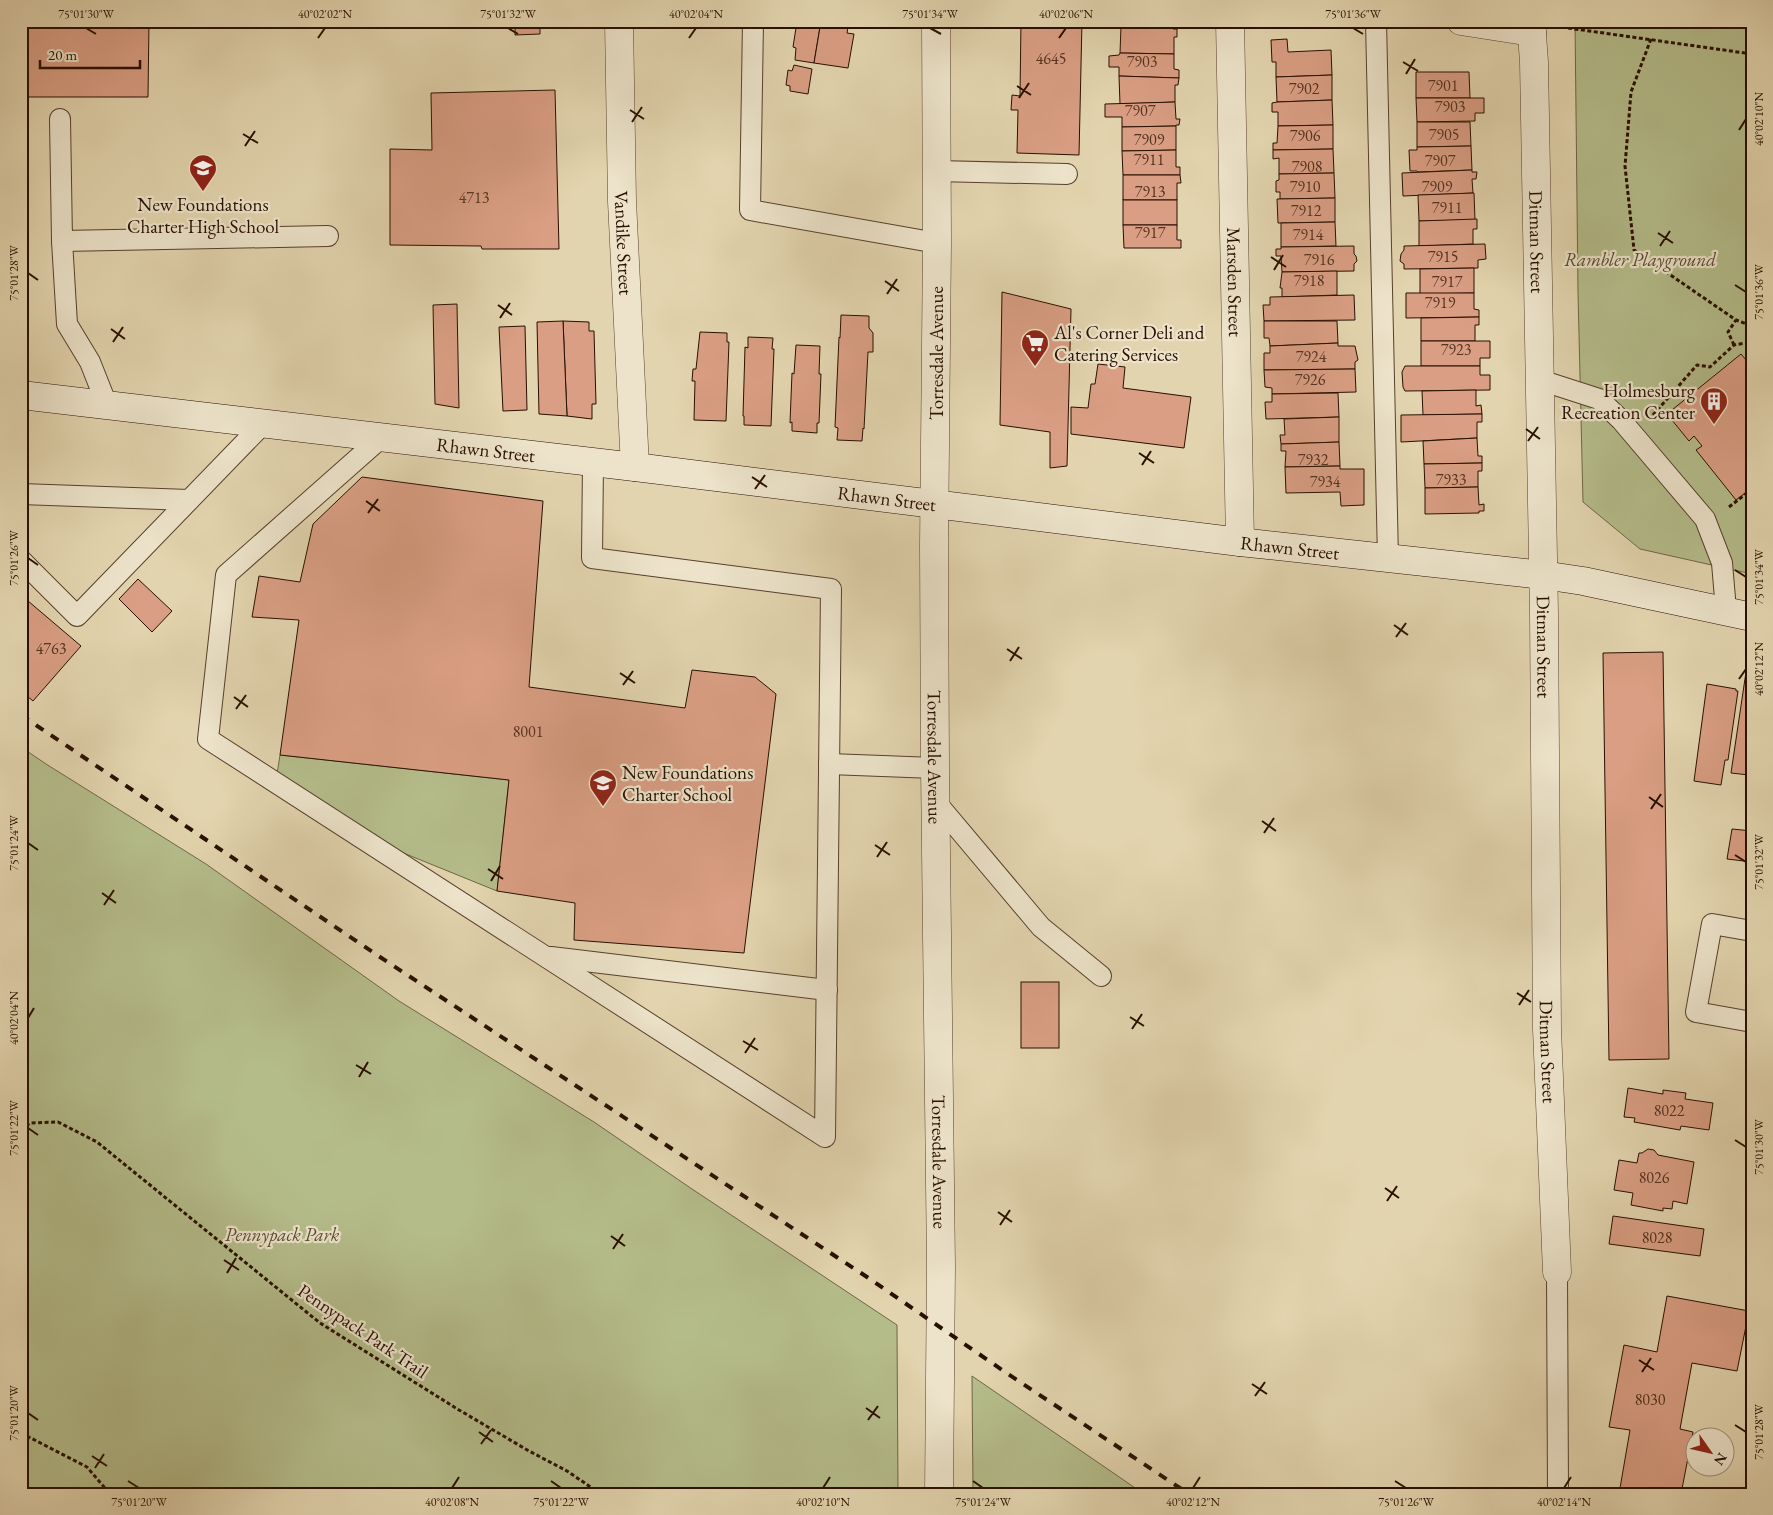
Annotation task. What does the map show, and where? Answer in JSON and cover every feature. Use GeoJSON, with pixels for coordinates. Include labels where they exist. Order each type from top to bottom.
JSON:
{"type":"FeatureCollection","features":[{"type":"Feature","properties":{"kind":"street","name":"Vandike Street"},"geometry":{"type":"LineString","coordinates":[[619,21],[622,201],[636,466]]}},
{"type":"Feature","properties":{"kind":"street","name":"Torresdale Avenue"},"geometry":{"type":"LineString","coordinates":[[936,21],[935,802],[941,1266],[938,1494]]}},
{"type":"Feature","properties":{"kind":"street","name":"Marsden Street"},"geometry":{"type":"LineString","coordinates":[[1230,21],[1240,542]]}},
{"type":"Feature","properties":{"kind":"street"},"geometry":{"type":"LineString","coordinates":[[1461,21],[1531,27]]}},
{"type":"Feature","properties":{"kind":"street","name":"Ditman Street"},"geometry":{"type":"LineString","coordinates":[[1531,27],[1534,62],[1540,380],[1547,1029],[1557,1272]]}},
{"type":"Feature","properties":{"kind":"street","name":"Rhawn Street"},"geometry":{"type":"LineString","coordinates":[[21,395],[636,466],[1240,542],[1543,575],[1583,581],[1752,617]]}},
{"type":"Feature","properties":{"kind":"lane"},"geometry":{"type":"LineString","coordinates":[[753,21],[750,210],[937,242]]}},
{"type":"Feature","properties":{"kind":"lane"},"geometry":{"type":"LineString","coordinates":[[1376,21],[1388,559]]}},
{"type":"Feature","properties":{"kind":"lane"},"geometry":{"type":"LineString","coordinates":[[60,119],[62,241],[67,324],[90,362],[107,405]]}},
{"type":"Feature","properties":{"kind":"lane"},"geometry":{"type":"LineString","coordinates":[[936,171],[1067,174]]}},
{"type":"Feature","properties":{"kind":"lane"},"geometry":{"type":"LineString","coordinates":[[62,241],[328,236]]}},
{"type":"Feature","properties":{"kind":"lane"},"geometry":{"type":"LineString","coordinates":[[1540,380],[1599,399],[1620,420],[1705,519],[1722,563],[1726,610]]}},
{"type":"Feature","properties":{"kind":"lane"},"geometry":{"type":"LineString","coordinates":[[21,560],[77,616],[263,424]]}},
{"type":"Feature","properties":{"kind":"lane"},"geometry":{"type":"LineString","coordinates":[[382,437],[226,575],[208,739],[825,1137],[831,589],[592,558],[593,462]]}},
{"type":"Feature","properties":{"kind":"lane"},"geometry":{"type":"LineString","coordinates":[[21,494],[189,500]]}},
{"type":"Feature","properties":{"kind":"lane"},"geometry":{"type":"LineString","coordinates":[[829,764],[935,768]]}},
{"type":"Feature","properties":{"kind":"lane"},"geometry":{"type":"LineString","coordinates":[[935,802],[1041,927],[1102,976]]}},
{"type":"Feature","properties":{"kind":"lane"},"geometry":{"type":"LineString","coordinates":[[1752,931],[1712,924],[1696,1012],[1752,1022]]}},
{"type":"Feature","properties":{"kind":"lane"},"geometry":{"type":"LineString","coordinates":[[544,956],[826,990]]}},
{"type":"Feature","properties":{"kind":"lane"},"geometry":{"type":"LineString","coordinates":[[1557,1272],[1558,1494]]}},
{"type":"Feature","properties":{"kind":"path"},"geometry":{"type":"LineString","coordinates":[[1568,28],[1752,54]]}},
{"type":"Feature","properties":{"kind":"path"},"geometry":{"type":"LineString","coordinates":[[1651,39],[1631,92],[1624,166],[1634,250],[1736,320],[1752,326]]}},
{"type":"Feature","properties":{"kind":"path"},"geometry":{"type":"LineString","coordinates":[[1734,345],[1728,332],[1736,320]]}},
{"type":"Feature","properties":{"kind":"path"},"geometry":{"type":"LineString","coordinates":[[1649,419],[1697,365],[1710,367],[1734,345],[1752,342]]}},
{"type":"Feature","properties":{"kind":"path","name":"Pennypack Park Trail"},"geometry":{"type":"LineString","coordinates":[[21,1130],[30,1123],[58,1122],[97,1142],[320,1322],[459,1410],[529,1451],[568,1471],[601,1494]]}},
{"type":"Feature","properties":{"kind":"path"},"geometry":{"type":"LineString","coordinates":[[21,1433],[87,1467],[110,1494]]}},
{"type":"Feature","properties":{"kind":"green space","name":"Rambler Playground"},"geometry":{"type":"Polygon","coordinates":[[[1575,21],[1752,21],[1752,574],[1640,549],[1583,502],[1578,292],[1575,21]]]}},
{"type":"Feature","properties":{"kind":"green space","name":"Pennypack Park"},"geometry":{"type":"Polygon","coordinates":[[[21,747],[206,864],[399,1001],[594,1122],[897,1325],[898,1494],[21,1494],[21,747]]]}},
{"type":"Feature","properties":{"kind":"green space"},"geometry":{"type":"Polygon","coordinates":[[[280,755],[509,780],[497,891],[327,822],[275,787],[280,755]]]}},
{"type":"Feature","properties":{"kind":"green space"},"geometry":{"type":"Polygon","coordinates":[[[972,1376],[1144,1494],[973,1494],[972,1376]]]}},
{"type":"Feature","properties":{"kind":"building"},"geometry":{"type":"Polygon","coordinates":[[[21,21],[149,21],[148,97],[23,97],[22,299],[21,21]]]}},
{"type":"Feature","properties":{"kind":"building"},"geometry":{"type":"Polygon","coordinates":[[[492,21],[542,21],[542,24],[540,24],[540,34],[515,35],[515,25],[513,22],[492,23],[492,21]]]}},
{"type":"Feature","properties":{"kind":"building"},"geometry":{"type":"Polygon","coordinates":[[[791,21],[821,21],[814,63],[795,60],[796,48],[793,47],[796,28],[790,27],[791,21]]]}},
{"type":"Feature","properties":{"kind":"building"},"geometry":{"type":"Polygon","coordinates":[[[821,21],[849,21],[847,33],[854,34],[848,68],[814,63],[821,21]]]}},
{"type":"Feature","properties":{"kind":"building"},"geometry":{"type":"Polygon","coordinates":[[[1021,21],[1082,21],[1079,155],[1017,153],[1018,110],[1011,110],[1012,95],[1020,96],[1021,21]]]}},
{"type":"Feature","properties":{"kind":"building"},"geometry":{"type":"Polygon","coordinates":[[[1121,26],[1177,29],[1177,37],[1174,37],[1174,54],[1120,53],[1121,26]]]}},
{"type":"Feature","properties":{"kind":"building"},"geometry":{"type":"Polygon","coordinates":[[[1287,39],[1288,52],[1331,50],[1332,75],[1276,77],[1276,62],[1272,62],[1271,40],[1287,39]]]}},
{"type":"Feature","properties":{"kind":"building"},"geometry":{"type":"Polygon","coordinates":[[[1120,53],[1174,54],[1174,69],[1179,70],[1179,78],[1119,76],[1119,67],[1109,67],[1109,56],[1119,55],[1120,53]]]}},
{"type":"Feature","properties":{"kind":"building"},"geometry":{"type":"Polygon","coordinates":[[[794,65],[812,69],[808,94],[790,91],[790,86],[786,85],[788,70],[792,71],[794,65]]]}},
{"type":"Feature","properties":{"kind":"building"},"geometry":{"type":"Polygon","coordinates":[[[1416,72],[1469,72],[1470,98],[1416,98],[1416,72]]]}},
{"type":"Feature","properties":{"kind":"building"},"geometry":{"type":"Polygon","coordinates":[[[1332,75],[1332,100],[1277,102],[1276,77],[1332,75]]]}},
{"type":"Feature","properties":{"kind":"building"},"geometry":{"type":"Polygon","coordinates":[[[1119,76],[1179,78],[1178,85],[1175,85],[1175,102],[1120,104],[1119,76]]]}},
{"type":"Feature","properties":{"kind":"building"},"geometry":{"type":"Polygon","coordinates":[[[555,90],[559,249],[482,249],[481,246],[390,245],[390,149],[432,150],[431,93],[555,90]]]}},
{"type":"Feature","properties":{"kind":"building"},"geometry":{"type":"Polygon","coordinates":[[[1416,98],[1484,98],[1484,113],[1475,113],[1475,121],[1417,122],[1416,98]]]}},
{"type":"Feature","properties":{"kind":"building"},"geometry":{"type":"Polygon","coordinates":[[[1332,100],[1333,125],[1278,126],[1278,112],[1272,112],[1272,103],[1277,102],[1332,100]]]}},
{"type":"Feature","properties":{"kind":"building"},"geometry":{"type":"Polygon","coordinates":[[[1175,102],[1176,119],[1180,119],[1179,125],[1176,126],[1122,127],[1122,117],[1105,117],[1105,104],[1175,102]]]}},
{"type":"Feature","properties":{"kind":"building"},"geometry":{"type":"Polygon","coordinates":[[[1417,122],[1470,122],[1471,146],[1417,147],[1417,122]]]}},
{"type":"Feature","properties":{"kind":"building"},"geometry":{"type":"Polygon","coordinates":[[[1333,125],[1333,149],[1273,150],[1273,143],[1277,143],[1278,126],[1333,125]]]}},
{"type":"Feature","properties":{"kind":"building"},"geometry":{"type":"Polygon","coordinates":[[[1176,126],[1176,150],[1122,151],[1122,127],[1176,126]]]}},
{"type":"Feature","properties":{"kind":"building"},"geometry":{"type":"Polygon","coordinates":[[[1471,146],[1472,170],[1410,171],[1409,150],[1417,150],[1417,147],[1471,146]]]}},
{"type":"Feature","properties":{"kind":"building"},"geometry":{"type":"Polygon","coordinates":[[[1333,149],[1334,173],[1279,174],[1279,158],[1273,159],[1273,150],[1333,149]]]}},
{"type":"Feature","properties":{"kind":"building"},"geometry":{"type":"Polygon","coordinates":[[[1176,150],[1176,167],[1180,167],[1180,175],[1123,175],[1122,151],[1176,150]]]}},
{"type":"Feature","properties":{"kind":"building"},"geometry":{"type":"Polygon","coordinates":[[[1472,170],[1472,172],[1477,172],[1476,179],[1472,179],[1473,193],[1403,196],[1402,173],[1472,170]]]}},
{"type":"Feature","properties":{"kind":"building"},"geometry":{"type":"Polygon","coordinates":[[[1334,173],[1335,198],[1280,199],[1280,192],[1276,192],[1276,181],[1279,180],[1279,174],[1334,173]]]}},
{"type":"Feature","properties":{"kind":"building"},"geometry":{"type":"Polygon","coordinates":[[[1123,175],[1180,175],[1181,183],[1177,183],[1177,200],[1123,200],[1123,175]]]}},
{"type":"Feature","properties":{"kind":"building"},"geometry":{"type":"Polygon","coordinates":[[[1474,193],[1475,220],[1419,221],[1418,195],[1474,193]]]}},
{"type":"Feature","properties":{"kind":"building"},"geometry":{"type":"Polygon","coordinates":[[[1335,198],[1335,222],[1278,223],[1277,199],[1335,198]]]}},
{"type":"Feature","properties":{"kind":"building"},"geometry":{"type":"Polygon","coordinates":[[[1123,200],[1177,200],[1177,225],[1123,225],[1123,200]]]}},
{"type":"Feature","properties":{"kind":"building"},"geometry":{"type":"Polygon","coordinates":[[[1477,219],[1477,229],[1473,229],[1473,244],[1419,246],[1419,221],[1477,219]]]}},
{"type":"Feature","properties":{"kind":"building"},"geometry":{"type":"Polygon","coordinates":[[[1335,222],[1336,246],[1281,247],[1281,223],[1335,222]]]}},
{"type":"Feature","properties":{"kind":"building"},"geometry":{"type":"Polygon","coordinates":[[[1123,225],[1177,225],[1177,240],[1181,240],[1181,248],[1124,248],[1123,225]]]}},
{"type":"Feature","properties":{"kind":"building"},"geometry":{"type":"Polygon","coordinates":[[[1485,244],[1486,259],[1478,260],[1478,268],[1404,269],[1404,264],[1400,261],[1404,246],[1485,244]]]}},
{"type":"Feature","properties":{"kind":"building"},"geometry":{"type":"Polygon","coordinates":[[[1354,246],[1354,254],[1357,261],[1354,264],[1354,271],[1282,272],[1281,256],[1276,256],[1276,249],[1281,249],[1281,247],[1354,246]]]}},
{"type":"Feature","properties":{"kind":"building"},"geometry":{"type":"Polygon","coordinates":[[[1474,268],[1474,293],[1420,294],[1420,269],[1474,268]]]}},
{"type":"Feature","properties":{"kind":"building"},"geometry":{"type":"Polygon","coordinates":[[[1337,271],[1337,295],[1282,297],[1282,288],[1280,288],[1282,272],[1337,271]]]}},
{"type":"Feature","properties":{"kind":"building","name":"Al's Corner Deli and Catering Services"},"geometry":{"type":"Polygon","coordinates":[[[1002,292],[1071,309],[1067,466],[1050,468],[1050,432],[1000,425],[1002,292]]]}},
{"type":"Feature","properties":{"kind":"building"},"geometry":{"type":"Polygon","coordinates":[[[1406,293],[1474,293],[1474,309],[1479,310],[1479,317],[1406,318],[1406,293]]]}},
{"type":"Feature","properties":{"kind":"building"},"geometry":{"type":"Polygon","coordinates":[[[1354,295],[1355,320],[1264,321],[1263,305],[1270,305],[1270,297],[1354,295]]]}},
{"type":"Feature","properties":{"kind":"building"},"geometry":{"type":"Polygon","coordinates":[[[457,304],[459,408],[435,404],[433,305],[457,304]]]}},
{"type":"Feature","properties":{"kind":"building"},"geometry":{"type":"Polygon","coordinates":[[[841,315],[869,316],[869,328],[873,333],[873,352],[868,352],[862,441],[837,440],[838,428],[835,427],[841,315]]]}},
{"type":"Feature","properties":{"kind":"building"},"geometry":{"type":"Polygon","coordinates":[[[1479,317],[1479,325],[1475,325],[1475,341],[1421,341],[1421,318],[1479,317]]]}},
{"type":"Feature","properties":{"kind":"building"},"geometry":{"type":"Polygon","coordinates":[[[563,321],[589,322],[589,331],[594,331],[596,404],[592,404],[592,419],[567,416],[563,321]]]}},
{"type":"Feature","properties":{"kind":"building"},"geometry":{"type":"Polygon","coordinates":[[[563,321],[567,416],[539,414],[537,322],[563,321]]]}},
{"type":"Feature","properties":{"kind":"building"},"geometry":{"type":"Polygon","coordinates":[[[1264,321],[1337,321],[1338,343],[1270,346],[1269,338],[1264,338],[1264,321]]]}},
{"type":"Feature","properties":{"kind":"building"},"geometry":{"type":"Polygon","coordinates":[[[525,326],[527,410],[503,411],[499,327],[525,326]]]}},
{"type":"Feature","properties":{"kind":"building"},"geometry":{"type":"Polygon","coordinates":[[[700,332],[727,333],[727,342],[729,342],[726,421],[694,420],[695,381],[692,381],[693,369],[696,369],[700,332]]]}},
{"type":"Feature","properties":{"kind":"building"},"geometry":{"type":"Polygon","coordinates":[[[748,337],[773,338],[771,426],[744,425],[745,347],[748,348],[748,337]]]}},
{"type":"Feature","properties":{"kind":"building"},"geometry":{"type":"Polygon","coordinates":[[[1421,341],[1490,341],[1490,358],[1480,358],[1480,366],[1421,366],[1421,341]]]}},
{"type":"Feature","properties":{"kind":"building"},"geometry":{"type":"Polygon","coordinates":[[[1338,343],[1338,346],[1355,346],[1358,360],[1355,362],[1355,369],[1264,370],[1264,353],[1270,353],[1270,346],[1338,343]]]}},
{"type":"Feature","properties":{"kind":"building"},"geometry":{"type":"Polygon","coordinates":[[[796,345],[820,346],[819,374],[821,374],[817,433],[792,431],[792,422],[790,423],[792,373],[794,374],[796,345]]]}},
{"type":"Feature","properties":{"kind":"building","name":"Holmesburg Recreation Center"},"geometry":{"type":"Polygon","coordinates":[[[1741,354],[1752,367],[1752,488],[1736,500],[1696,450],[1702,446],[1694,436],[1689,441],[1667,414],[1741,354]]]}},
{"type":"Feature","properties":{"kind":"building"},"geometry":{"type":"Polygon","coordinates":[[[1098,364],[1125,367],[1123,388],[1191,397],[1184,448],[1071,434],[1071,407],[1088,408],[1091,384],[1095,384],[1098,364]]]}},
{"type":"Feature","properties":{"kind":"building"},"geometry":{"type":"Polygon","coordinates":[[[1405,366],[1480,366],[1480,375],[1490,375],[1490,390],[1405,391],[1402,372],[1405,366]]]}},
{"type":"Feature","properties":{"kind":"building"},"geometry":{"type":"Polygon","coordinates":[[[1355,369],[1356,392],[1272,394],[1272,388],[1265,387],[1264,370],[1355,369]]]}},
{"type":"Feature","properties":{"kind":"building"},"geometry":{"type":"Polygon","coordinates":[[[1476,390],[1476,406],[1481,405],[1482,414],[1423,415],[1422,391],[1476,390]]]}},
{"type":"Feature","properties":{"kind":"building"},"geometry":{"type":"Polygon","coordinates":[[[1338,393],[1339,417],[1266,419],[1265,402],[1272,402],[1272,394],[1338,393]]]}},
{"type":"Feature","properties":{"kind":"building"},"geometry":{"type":"Polygon","coordinates":[[[1482,414],[1482,422],[1477,422],[1477,438],[1401,442],[1401,415],[1482,414]]]}},
{"type":"Feature","properties":{"kind":"building"},"geometry":{"type":"Polygon","coordinates":[[[1339,417],[1339,442],[1281,444],[1280,435],[1285,435],[1284,419],[1339,417]]]}},
{"type":"Feature","properties":{"kind":"building"},"geometry":{"type":"Polygon","coordinates":[[[1477,438],[1478,456],[1482,456],[1482,463],[1424,464],[1423,441],[1477,438]]]}},
{"type":"Feature","properties":{"kind":"building"},"geometry":{"type":"Polygon","coordinates":[[[1339,442],[1340,466],[1285,467],[1286,451],[1281,451],[1281,444],[1339,442]]]}},
{"type":"Feature","properties":{"kind":"building"},"geometry":{"type":"Polygon","coordinates":[[[1482,463],[1482,471],[1478,471],[1478,487],[1425,488],[1424,464],[1482,463]]]}},
{"type":"Feature","properties":{"kind":"building"},"geometry":{"type":"Polygon","coordinates":[[[1340,466],[1340,469],[1364,469],[1364,505],[1341,506],[1340,492],[1286,493],[1285,467],[1340,466]]]}},
{"type":"Feature","properties":{"kind":"building","name":"New Foundations Charter School"},"geometry":{"type":"Polygon","coordinates":[[[362,477],[543,501],[529,687],[685,708],[692,670],[755,677],[776,694],[744,953],[574,940],[575,903],[497,891],[509,780],[280,755],[299,620],[252,617],[259,576],[300,582],[313,524],[362,477]]]}},
{"type":"Feature","properties":{"kind":"building"},"geometry":{"type":"Polygon","coordinates":[[[1478,487],[1479,505],[1484,504],[1484,511],[1479,511],[1479,513],[1425,514],[1425,488],[1478,487]]]}},
{"type":"Feature","properties":{"kind":"building"},"geometry":{"type":"Polygon","coordinates":[[[138,579],[172,611],[152,632],[119,599],[138,579]]]}},
{"type":"Feature","properties":{"kind":"building"},"geometry":{"type":"Polygon","coordinates":[[[21,595],[81,646],[33,701],[21,691],[21,595]]]}},
{"type":"Feature","properties":{"kind":"building"},"geometry":{"type":"Polygon","coordinates":[[[1663,652],[1669,1059],[1609,1060],[1603,653],[1663,652]]]}},
{"type":"Feature","properties":{"kind":"building"},"geometry":{"type":"Polygon","coordinates":[[[1746,672],[1752,672],[1752,782],[1748,781],[1749,775],[1731,773],[1746,672]]]}},
{"type":"Feature","properties":{"kind":"building"},"geometry":{"type":"Polygon","coordinates":[[[1707,684],[1736,689],[1738,691],[1728,760],[1725,760],[1721,785],[1694,781],[1707,684]]]}},
{"type":"Feature","properties":{"kind":"building"},"geometry":{"type":"Polygon","coordinates":[[[1732,829],[1752,831],[1752,862],[1727,859],[1732,829]]]}},
{"type":"Feature","properties":{"kind":"building"},"geometry":{"type":"Polygon","coordinates":[[[1021,982],[1059,982],[1059,1048],[1021,1048],[1021,982]]]}},
{"type":"Feature","properties":{"kind":"building"},"geometry":{"type":"Polygon","coordinates":[[[1628,1088],[1663,1094],[1663,1090],[1686,1093],[1685,1099],[1713,1103],[1709,1130],[1681,1126],[1680,1130],[1634,1122],[1635,1118],[1624,1117],[1628,1088]]]}},
{"type":"Feature","properties":{"kind":"building"},"geometry":{"type":"Polygon","coordinates":[[[1648,1149],[1654,1150],[1658,1155],[1694,1162],[1687,1204],[1673,1201],[1672,1209],[1663,1208],[1663,1211],[1631,1205],[1633,1193],[1614,1190],[1619,1160],[1637,1163],[1639,1153],[1648,1149]]]}},
{"type":"Feature","properties":{"kind":"building"},"geometry":{"type":"Polygon","coordinates":[[[1613,1216],[1704,1229],[1700,1256],[1609,1244],[1613,1216]]]}},
{"type":"Feature","properties":{"kind":"building"},"geometry":{"type":"Polygon","coordinates":[[[1667,1296],[1749,1311],[1737,1371],[1692,1363],[1680,1429],[1686,1430],[1686,1468],[1681,1494],[1619,1494],[1630,1430],[1609,1427],[1624,1345],[1657,1352],[1667,1296]]]}},
{"type":"Feature","properties":{"kind":"railway"},"geometry":{"type":"LineString","coordinates":[[21,715],[380,957],[867,1277],[1008,1374],[1189,1494]]}},
{"type":"Feature","properties":{"kind":"place","name":"New Foundations Charter High School"},"geometry":{"type":"Point","coordinates":[203,192]}},
{"type":"Feature","properties":{"kind":"place","name":"Al's Corner Deli and Catering Services"},"geometry":{"type":"Point","coordinates":[1035,367]}},
{"type":"Feature","properties":{"kind":"place","name":"Holmesburg Recreation Center"},"geometry":{"type":"Point","coordinates":[1714,425]}},
{"type":"Feature","properties":{"kind":"place","name":"New Foundations Charter School"},"geometry":{"type":"Point","coordinates":[603,807]}}]}
